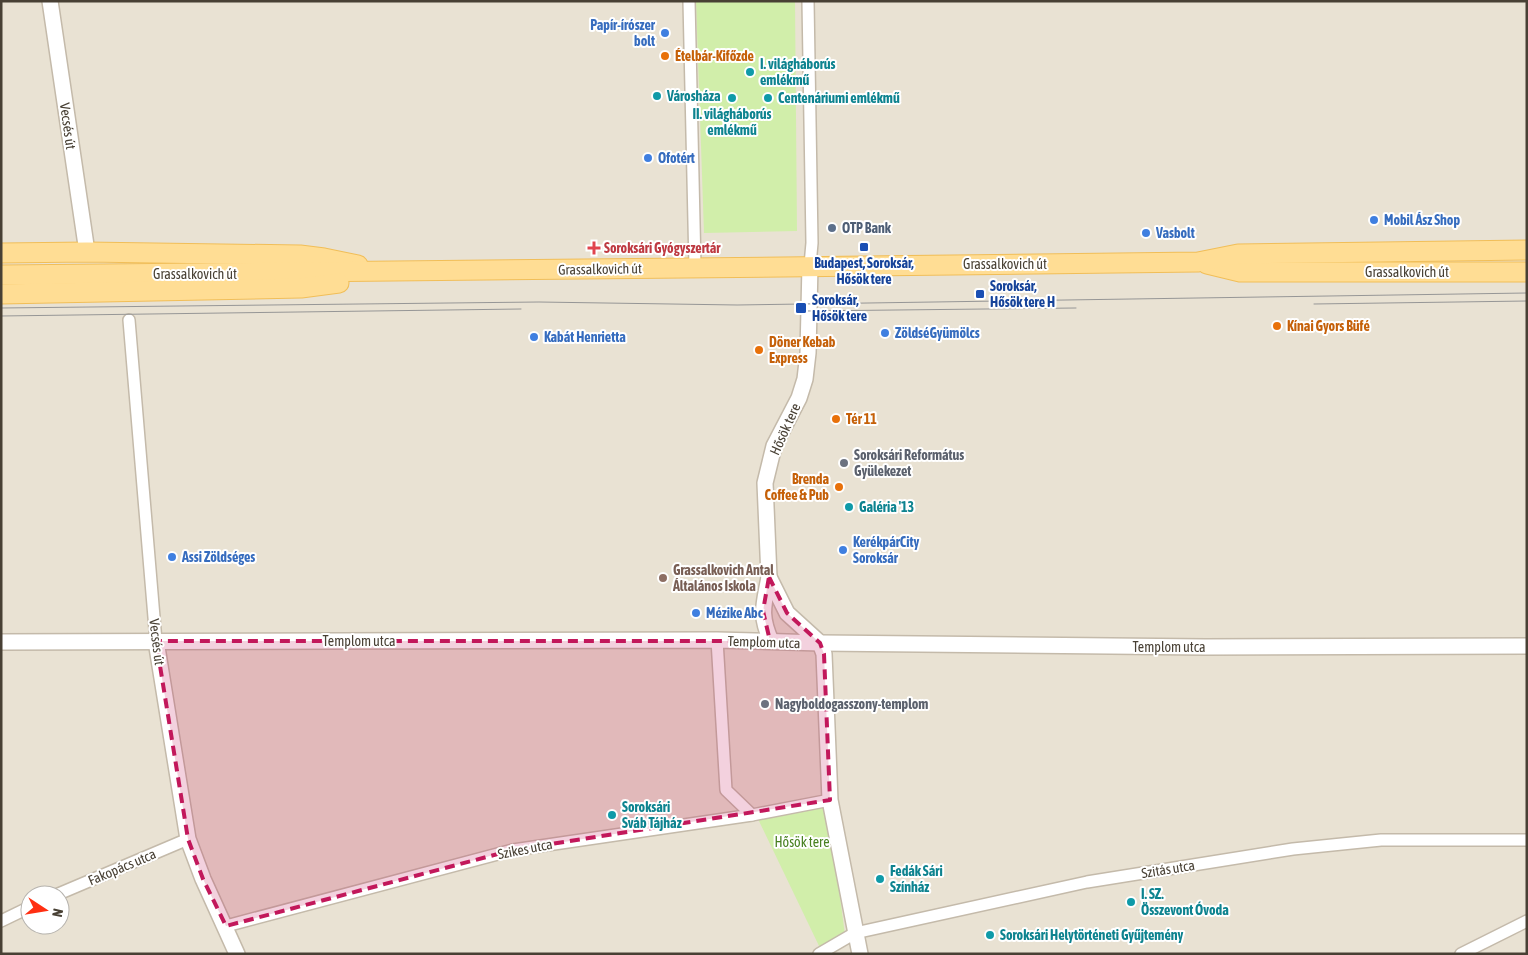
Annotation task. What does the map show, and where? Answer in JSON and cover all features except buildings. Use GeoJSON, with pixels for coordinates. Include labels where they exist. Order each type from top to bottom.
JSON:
{"type":"FeatureCollection","features":[{"type":"Feature","properties":{"kind":"main road","name":"Grassalkovich út"},"geometry":{"type":"LineString","coordinates":[[1,275],[1198,262],[1238,254],[1527,250]]}},
{"type":"Feature","properties":{"kind":"main road"},"geometry":{"type":"LineString","coordinates":[[1,253],[87,252],[300,255],[399,272]]}},
{"type":"Feature","properties":{"kind":"main road","name":"Grassalkovich út"},"geometry":{"type":"LineString","coordinates":[[1198,262],[1240,272],[1527,272]]}},
{"type":"Feature","properties":{"kind":"main road"},"geometry":{"type":"LineString","coordinates":[[1,294],[301,288],[335,284],[399,272]]}},
{"type":"Feature","properties":{"kind":"street","name":"Vecsés út"},"geometry":{"type":"LineString","coordinates":[[50,1],[87,252]]}},
{"type":"Feature","properties":{"kind":"street"},"geometry":{"type":"LineString","coordinates":[[689,1],[696,267]]}},
{"type":"Feature","properties":{"kind":"street","name":"Hősök tere"},"geometry":{"type":"LineString","coordinates":[[808,1],[812,244],[808,353],[805,379],[798,398],[774,446],[765,483],[769,577],[787,613],[820,643]]}},
{"type":"Feature","properties":{"kind":"street","name":"Vecsés út"},"geometry":{"type":"LineString","coordinates":[[129,320],[156,641],[188,839],[203,879],[226,926],[237,954]]}},
{"type":"Feature","properties":{"kind":"street"},"geometry":{"type":"LineString","coordinates":[[769,577],[763,620],[771,641]]}},
{"type":"Feature","properties":{"kind":"street"},"geometry":{"type":"LineString","coordinates":[[717,640],[726,790],[752,815]]}},
{"type":"Feature","properties":{"kind":"street","name":"Templom utca"},"geometry":{"type":"LineString","coordinates":[[1,642],[717,640],[820,643],[1205,647],[1527,646]]}},
{"type":"Feature","properties":{"kind":"street"},"geometry":{"type":"LineString","coordinates":[[820,643],[824,654],[830,800],[860,954]]}},
{"type":"Feature","properties":{"kind":"street","name":"Szikes utca"},"geometry":{"type":"LineString","coordinates":[[226,926],[513,850],[752,815],[830,800]]}},
{"type":"Feature","properties":{"kind":"street","name":"Fakopács utca"},"geometry":{"type":"LineString","coordinates":[[70,889],[188,839]]}},
{"type":"Feature","properties":{"kind":"street","name":"Szitás utca"},"geometry":{"type":"LineString","coordinates":[[820,954],[855,933],[1087,882],[1293,849],[1381,840],[1527,840]]}},
{"type":"Feature","properties":{"kind":"street"},"geometry":{"type":"LineString","coordinates":[[1,921],[20,912]]}},
{"type":"Feature","properties":{"kind":"street"},"geometry":{"type":"LineString","coordinates":[[1461,954],[1527,921]]}},
{"type":"Feature","properties":{"kind":"highlighted area"},"geometry":{"type":"Polygon","coordinates":[[[769,577],[787,613],[820,643],[824,654],[830,800],[513,850],[226,926],[203,879],[188,839],[156,641],[770,641],[763,611],[769,577]]]}},
{"type":"Feature","properties":{"kind":"shaded area"},"geometry":{"type":"Polygon","coordinates":[[[1,1],[1527,1],[1527,954],[1,954],[1,1]]]}},
{"type":"Feature","properties":{"kind":"green space"},"geometry":{"type":"Polygon","coordinates":[[[696,1],[795,1],[797,231],[704,233],[696,1]]]}},
{"type":"Feature","properties":{"kind":"green space","name":"Hősök tere"},"geometry":{"type":"Polygon","coordinates":[[[828,805],[845,935],[820,948],[758,819],[828,805]]]}},
{"type":"Feature","properties":{"kind":"tram line"},"geometry":{"type":"LineString","coordinates":[[1,308],[539,302],[737,305],[1527,293]]}},
{"type":"Feature","properties":{"kind":"tram line"},"geometry":{"type":"LineString","coordinates":[[1314,304],[1527,301]]}},
{"type":"Feature","properties":{"kind":"tram line"},"geometry":{"type":"LineString","coordinates":[[806,311],[1076,308]]}},
{"type":"Feature","properties":{"kind":"tram line"},"geometry":{"type":"LineString","coordinates":[[1,316],[521,309]]}},
{"type":"Feature","properties":{"kind":"place","name":"Papír-írószer bolt"},"geometry":{"type":"Point","coordinates":[665,33]}},
{"type":"Feature","properties":{"kind":"place","name":"Ételbár-Kifőzde"},"geometry":{"type":"Point","coordinates":[665,56]}},
{"type":"Feature","properties":{"kind":"place","name":"I. világháborús emlékmű"},"geometry":{"type":"Point","coordinates":[750,72]}},
{"type":"Feature","properties":{"kind":"place","name":"Városháza"},"geometry":{"type":"Point","coordinates":[657,96]}},
{"type":"Feature","properties":{"kind":"place","name":"II. világháborús emlékmű"},"geometry":{"type":"Point","coordinates":[732,98]}},
{"type":"Feature","properties":{"kind":"place","name":"Centenáriumi emlékmű"},"geometry":{"type":"Point","coordinates":[768,98]}},
{"type":"Feature","properties":{"kind":"place","name":"Ofotért"},"geometry":{"type":"Point","coordinates":[648,158]}},
{"type":"Feature","properties":{"kind":"place","name":"Mobil Ász Shop"},"geometry":{"type":"Point","coordinates":[1374,220]}},
{"type":"Feature","properties":{"kind":"place","name":"OTP Bank"},"geometry":{"type":"Point","coordinates":[832,228]}},
{"type":"Feature","properties":{"kind":"place","name":"Vasbolt"},"geometry":{"type":"Point","coordinates":[1146,233]}},
{"type":"Feature","properties":{"kind":"place","name":"Budapest, Soroksár, Hősök tere"},"geometry":{"type":"Point","coordinates":[864,247]}},
{"type":"Feature","properties":{"kind":"place","name":"Soroksári Gyógyszertár"},"geometry":{"type":"Point","coordinates":[594,248]}},
{"type":"Feature","properties":{"kind":"place","name":"Soroksár, Hősök tere H"},"geometry":{"type":"Point","coordinates":[980,294]}},
{"type":"Feature","properties":{"kind":"place","name":"Soroksár, Hősök tere"},"geometry":{"type":"Point","coordinates":[801,308]}},
{"type":"Feature","properties":{"kind":"place","name":"Kínai Gyors Büfé"},"geometry":{"type":"Point","coordinates":[1277,326]}},
{"type":"Feature","properties":{"kind":"place","name":"ZöldséGyümölcs"},"geometry":{"type":"Point","coordinates":[885,333]}},
{"type":"Feature","properties":{"kind":"place","name":"Kabát Henrietta"},"geometry":{"type":"Point","coordinates":[534,337]}},
{"type":"Feature","properties":{"kind":"place","name":"Döner Kebab Express"},"geometry":{"type":"Point","coordinates":[759,350]}},
{"type":"Feature","properties":{"kind":"place","name":"Tér 11"},"geometry":{"type":"Point","coordinates":[836,419]}},
{"type":"Feature","properties":{"kind":"place","name":"Soroksári Református Gyülekezet"},"geometry":{"type":"Point","coordinates":[844,463]}},
{"type":"Feature","properties":{"kind":"place","name":"Brenda Coffee & Pub"},"geometry":{"type":"Point","coordinates":[839,487]}},
{"type":"Feature","properties":{"kind":"place","name":"Galéria '13"},"geometry":{"type":"Point","coordinates":[849,507]}},
{"type":"Feature","properties":{"kind":"place","name":"KerékpárCity Soroksár"},"geometry":{"type":"Point","coordinates":[843,550]}},
{"type":"Feature","properties":{"kind":"place","name":"Assi Zöldséges"},"geometry":{"type":"Point","coordinates":[172,557]}},
{"type":"Feature","properties":{"kind":"place","name":"Grassalkovich Antal Általános Iskola"},"geometry":{"type":"Point","coordinates":[663,578]}},
{"type":"Feature","properties":{"kind":"place","name":"Mézike Abc"},"geometry":{"type":"Point","coordinates":[696,613]}},
{"type":"Feature","properties":{"kind":"place","name":"Nagyboldogasszony-templom"},"geometry":{"type":"Point","coordinates":[765,704]}},
{"type":"Feature","properties":{"kind":"place","name":"Soroksári Sváb Tájház"},"geometry":{"type":"Point","coordinates":[612,815]}},
{"type":"Feature","properties":{"kind":"place","name":"Fedák Sári Színház"},"geometry":{"type":"Point","coordinates":[880,879]}},
{"type":"Feature","properties":{"kind":"place","name":"I. SZ. Összevont Óvoda"},"geometry":{"type":"Point","coordinates":[1131,902]}},
{"type":"Feature","properties":{"kind":"place","name":"Soroksári Helytörténeti Gyűjtemény"},"geometry":{"type":"Point","coordinates":[990,935]}}]}
